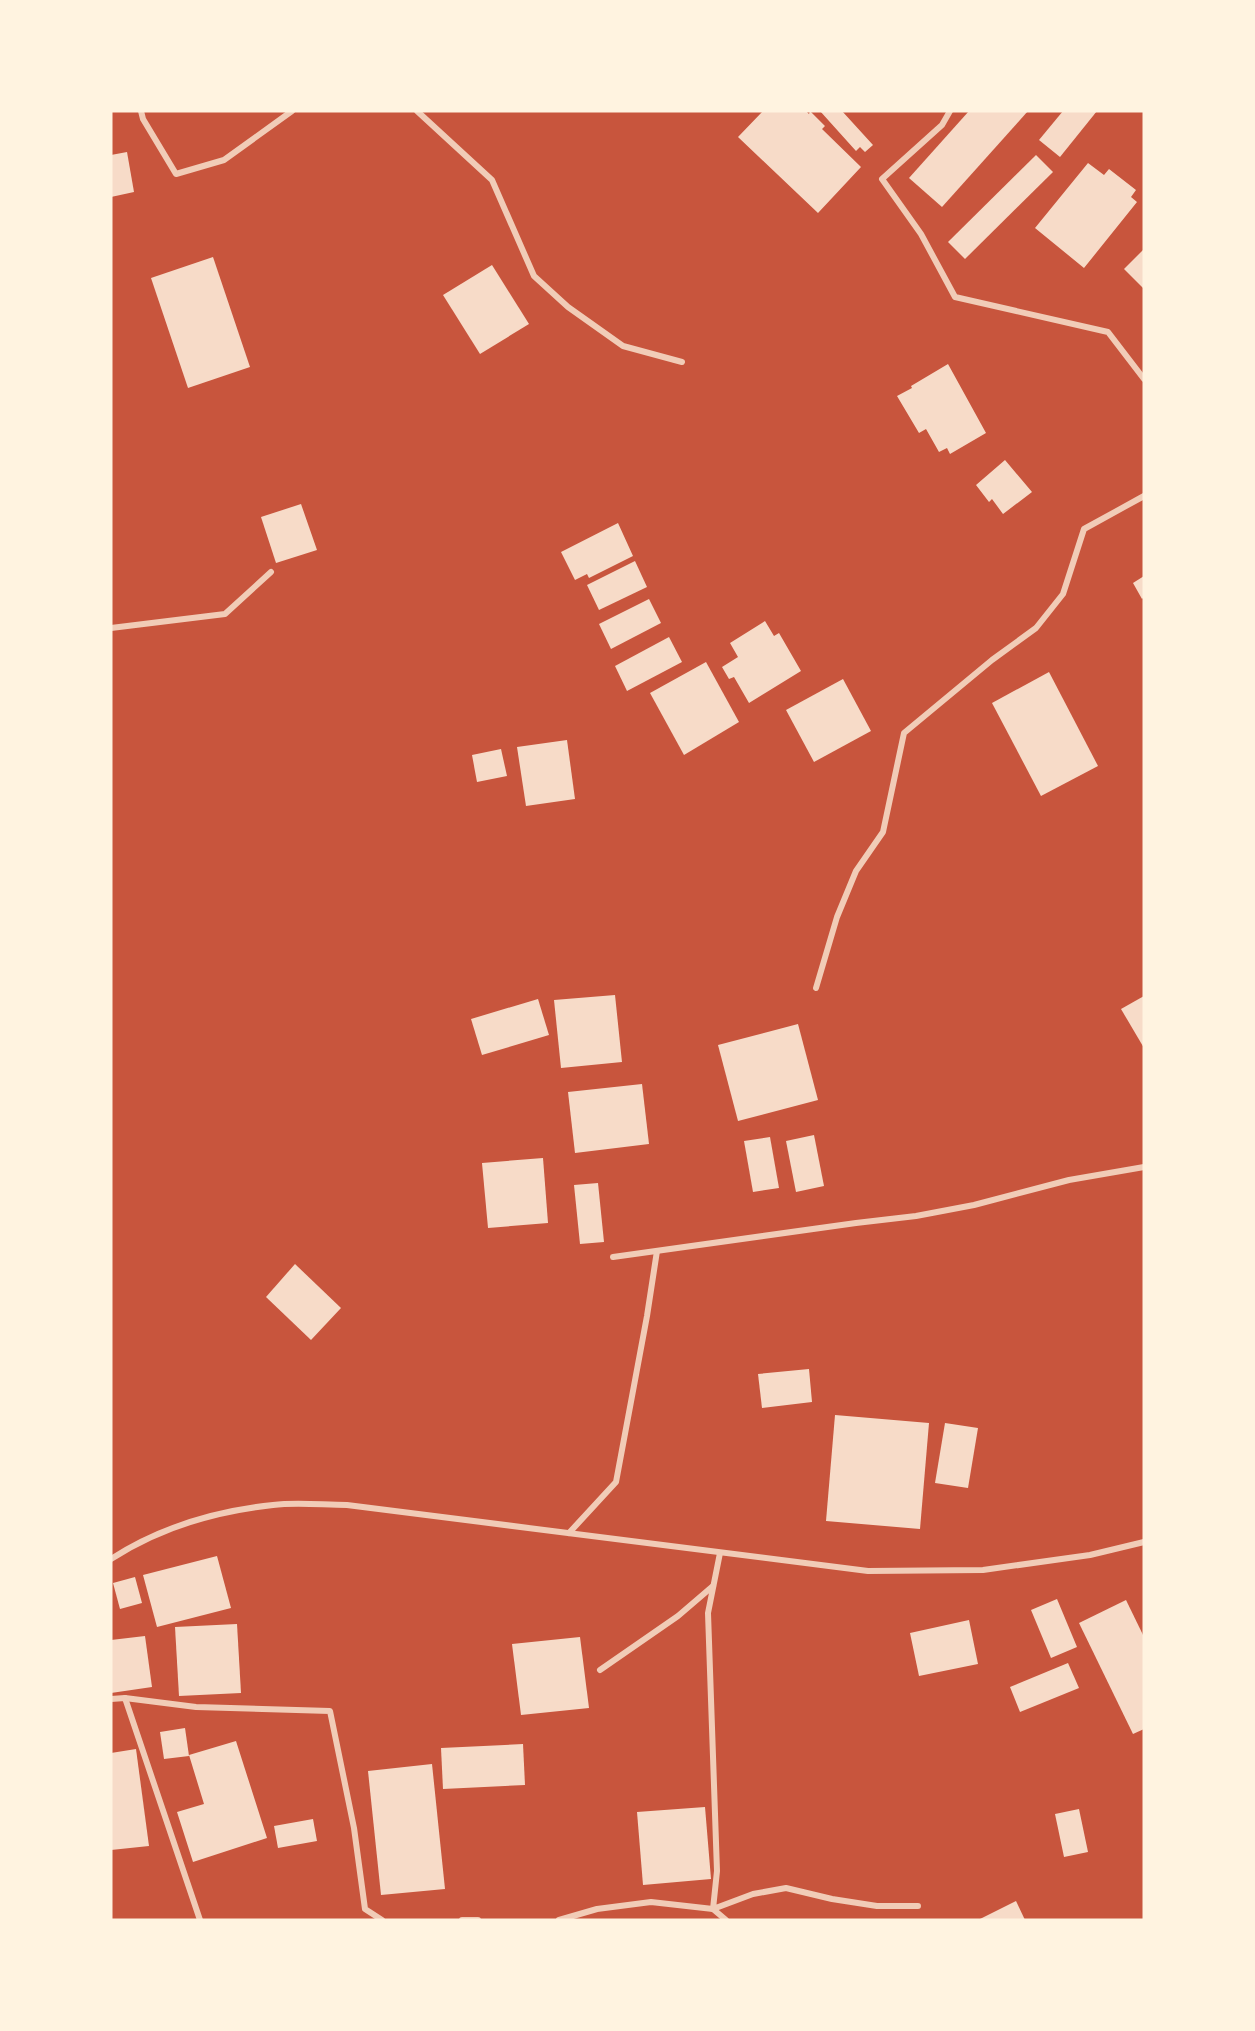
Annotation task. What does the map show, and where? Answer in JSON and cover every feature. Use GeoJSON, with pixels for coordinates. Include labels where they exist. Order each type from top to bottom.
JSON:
{"type":"FeatureCollection","features":[{"type":"Feature","properties":{"kind":"street"},"geometry":{"type":"LineString","coordinates":[[141,111],[143,119],[176,174],[224,160],[292,111]]}},
{"type":"Feature","properties":{"kind":"street"},"geometry":{"type":"LineString","coordinates":[[417,111],[492,180],[534,276],[568,307],[623,346],[681,362]]}},
{"type":"Feature","properties":{"kind":"street"},"geometry":{"type":"LineString","coordinates":[[950,111],[942,125],[882,179],[921,234],[955,297],[1108,332],[1144,379]]}},
{"type":"Feature","properties":{"kind":"street"},"geometry":{"type":"LineString","coordinates":[[816,988],[837,917],[856,871],[883,832],[904,733],[992,660],[1036,628],[1063,594],[1084,529],[1144,496]]}},
{"type":"Feature","properties":{"kind":"street"},"geometry":{"type":"LineString","coordinates":[[111,628],[225,614],[271,572]]}},
{"type":"Feature","properties":{"kind":"street"},"geometry":{"type":"LineString","coordinates":[[613,1257],[856,1222],[916,1216],[974,1205],[1069,1180],[1144,1167]]}},
{"type":"Feature","properties":{"kind":"street"},"geometry":{"type":"LineString","coordinates":[[569,1533],[616,1482],[657,1251]]}},
{"type":"Feature","properties":{"kind":"street"},"geometry":{"type":"LineString","coordinates":[[111,1560],[130,1547],[196,1519],[274,1505],[347,1505],[868,1571],[983,1570],[1089,1555],[1144,1542]]}},
{"type":"Feature","properties":{"kind":"street"},"geometry":{"type":"LineString","coordinates":[[713,1909],[717,1861],[708,1612],[720,1553]]}},
{"type":"Feature","properties":{"kind":"street"},"geometry":{"type":"LineString","coordinates":[[600,1670],[678,1616],[713,1586]]}},
{"type":"Feature","properties":{"kind":"street"},"geometry":{"type":"LineString","coordinates":[[111,1699],[125,1698],[196,1707],[330,1711],[354,1828],[365,1909],[382,1920]]}},
{"type":"Feature","properties":{"kind":"street"},"geometry":{"type":"LineString","coordinates":[[125,1698],[200,1920]]}},
{"type":"Feature","properties":{"kind":"street"},"geometry":{"type":"LineString","coordinates":[[559,1920],[597,1909],[651,1902],[713,1909],[753,1894],[786,1888],[832,1899],[877,1906],[918,1906]]}},
{"type":"Feature","properties":{"kind":"street"},"geometry":{"type":"LineString","coordinates":[[713,1909],[726,1920]]}},
{"type":"Feature","properties":{"kind":"street"},"geometry":{"type":"LineString","coordinates":[[462,1920],[478,1920]]}},
{"type":"Feature","properties":{"kind":"building"},"geometry":{"type":"Polygon","coordinates":[[[763,111],[806,111],[809,114],[810,111],[825,126],[822,129],[861,167],[818,213],[738,137],[763,111]]]}},
{"type":"Feature","properties":{"kind":"building"},"geometry":{"type":"Polygon","coordinates":[[[820,111],[842,111],[873,145],[865,152],[860,147],[856,151],[820,111]]]}},
{"type":"Feature","properties":{"kind":"building"},"geometry":{"type":"Polygon","coordinates":[[[969,111],[1028,111],[942,207],[909,178],[969,111]]]}},
{"type":"Feature","properties":{"kind":"building"},"geometry":{"type":"Polygon","coordinates":[[[1063,111],[1097,111],[1060,157],[1039,140],[1063,111]]]}},
{"type":"Feature","properties":{"kind":"building"},"geometry":{"type":"Polygon","coordinates":[[[127,152],[134,192],[111,197],[111,155],[127,152]]]}},
{"type":"Feature","properties":{"kind":"building"},"geometry":{"type":"Polygon","coordinates":[[[1036,155],[1053,172],[965,259],[948,242],[1036,155]]]}},
{"type":"Feature","properties":{"kind":"building"},"geometry":{"type":"Polygon","coordinates":[[[1088,163],[1104,175],[1109,169],[1136,190],[1131,197],[1137,202],[1084,268],[1035,228],[1088,163]]]}},
{"type":"Feature","properties":{"kind":"building"},"geometry":{"type":"Polygon","coordinates":[[[1144,249],[1144,289],[1124,269],[1144,249]]]}},
{"type":"Feature","properties":{"kind":"building"},"geometry":{"type":"Polygon","coordinates":[[[213,257],[250,367],[188,388],[151,278],[213,257]]]}},
{"type":"Feature","properties":{"kind":"building"},"geometry":{"type":"Polygon","coordinates":[[[492,265],[529,324],[480,354],[443,295],[492,265]]]}},
{"type":"Feature","properties":{"kind":"building"},"geometry":{"type":"Polygon","coordinates":[[[948,364],[986,433],[950,454],[947,448],[939,452],[926,429],[919,433],[897,396],[948,364]]]}},
{"type":"Feature","properties":{"kind":"building"},"geometry":{"type":"Polygon","coordinates":[[[1005,460],[1032,492],[1003,514],[992,499],[989,502],[976,485],[1005,460]]]}},
{"type":"Feature","properties":{"kind":"building"},"geometry":{"type":"Polygon","coordinates":[[[301,504],[317,550],[276,563],[261,517],[301,504]]]}},
{"type":"Feature","properties":{"kind":"building"},"geometry":{"type":"Polygon","coordinates":[[[618,523],[633,556],[589,578],[587,574],[575,580],[561,552],[618,523]]]}},
{"type":"Feature","properties":{"kind":"building"},"geometry":{"type":"Polygon","coordinates":[[[635,561],[647,587],[599,610],[587,585],[635,561]]]}},
{"type":"Feature","properties":{"kind":"building"},"geometry":{"type":"Polygon","coordinates":[[[1144,576],[1144,597],[1142,599],[1133,583],[1144,576]]]}},
{"type":"Feature","properties":{"kind":"building"},"geometry":{"type":"Polygon","coordinates":[[[649,599],[661,623],[611,649],[599,624],[649,599]]]}},
{"type":"Feature","properties":{"kind":"building"},"geometry":{"type":"Polygon","coordinates":[[[765,621],[774,636],[779,633],[801,671],[749,703],[734,677],[729,679],[722,667],[738,657],[730,643],[765,621]]]}},
{"type":"Feature","properties":{"kind":"building"},"geometry":{"type":"Polygon","coordinates":[[[669,637],[682,662],[627,691],[615,666],[669,637]]]}},
{"type":"Feature","properties":{"kind":"building"},"geometry":{"type":"Polygon","coordinates":[[[706,662],[739,722],[684,755],[650,693],[706,662]]]}},
{"type":"Feature","properties":{"kind":"building"},"geometry":{"type":"Polygon","coordinates":[[[1049,672],[1098,766],[1041,796],[992,703],[1049,672]]]}},
{"type":"Feature","properties":{"kind":"building"},"geometry":{"type":"Polygon","coordinates":[[[843,679],[871,731],[814,762],[786,710],[843,679]]]}},
{"type":"Feature","properties":{"kind":"building"},"geometry":{"type":"Polygon","coordinates":[[[567,740],[575,799],[526,806],[517,747],[567,740]]]}},
{"type":"Feature","properties":{"kind":"building"},"geometry":{"type":"Polygon","coordinates":[[[501,749],[507,776],[477,782],[472,755],[501,749]]]}},
{"type":"Feature","properties":{"kind":"building"},"geometry":{"type":"Polygon","coordinates":[[[615,995],[622,1062],[561,1068],[554,1000],[615,995]]]}},
{"type":"Feature","properties":{"kind":"building"},"geometry":{"type":"Polygon","coordinates":[[[1144,996],[1144,1048],[1121,1009],[1144,996]]]}},
{"type":"Feature","properties":{"kind":"building"},"geometry":{"type":"Polygon","coordinates":[[[538,999],[549,1035],[482,1055],[471,1019],[538,999]]]}},
{"type":"Feature","properties":{"kind":"building"},"geometry":{"type":"Polygon","coordinates":[[[798,1024],[818,1100],[738,1121],[718,1045],[798,1024]]]}},
{"type":"Feature","properties":{"kind":"building"},"geometry":{"type":"Polygon","coordinates":[[[642,1084],[649,1144],[575,1153],[568,1092],[642,1084]]]}},
{"type":"Feature","properties":{"kind":"building"},"geometry":{"type":"Polygon","coordinates":[[[814,1135],[824,1186],[796,1192],[786,1141],[814,1135]]]}},
{"type":"Feature","properties":{"kind":"building"},"geometry":{"type":"Polygon","coordinates":[[[770,1137],[779,1188],[753,1192],[744,1141],[770,1137]]]}},
{"type":"Feature","properties":{"kind":"building"},"geometry":{"type":"Polygon","coordinates":[[[543,1158],[548,1223],[488,1228],[482,1163],[543,1158]]]}},
{"type":"Feature","properties":{"kind":"building"},"geometry":{"type":"Polygon","coordinates":[[[598,1183],[604,1242],[580,1244],[574,1185],[598,1183]]]}},
{"type":"Feature","properties":{"kind":"building"},"geometry":{"type":"Polygon","coordinates":[[[295,1264],[341,1308],[311,1340],[266,1297],[295,1264]]]}},
{"type":"Feature","properties":{"kind":"building"},"geometry":{"type":"Polygon","coordinates":[[[809,1369],[812,1402],[762,1408],[758,1374],[809,1369]]]}},
{"type":"Feature","properties":{"kind":"building"},"geometry":{"type":"Polygon","coordinates":[[[835,1415],[929,1423],[920,1529],[826,1521],[835,1415]]]}},
{"type":"Feature","properties":{"kind":"building"},"geometry":{"type":"Polygon","coordinates":[[[945,1423],[978,1428],[968,1488],[935,1483],[945,1423]]]}},
{"type":"Feature","properties":{"kind":"building"},"geometry":{"type":"Polygon","coordinates":[[[217,1556],[231,1608],[157,1627],[143,1575],[217,1556]]]}},
{"type":"Feature","properties":{"kind":"building"},"geometry":{"type":"Polygon","coordinates":[[[135,1577],[142,1603],[120,1609],[113,1583],[135,1577]]]}},
{"type":"Feature","properties":{"kind":"building"},"geometry":{"type":"Polygon","coordinates":[[[1057,1599],[1077,1647],[1051,1658],[1031,1610],[1057,1599]]]}},
{"type":"Feature","properties":{"kind":"building"},"geometry":{"type":"Polygon","coordinates":[[[1126,1600],[1144,1637],[1144,1729],[1133,1734],[1079,1623],[1126,1600]]]}},
{"type":"Feature","properties":{"kind":"building"},"geometry":{"type":"Polygon","coordinates":[[[969,1620],[978,1664],[919,1676],[910,1633],[969,1620]]]}},
{"type":"Feature","properties":{"kind":"building"},"geometry":{"type":"Polygon","coordinates":[[[237,1624],[241,1693],[179,1696],[175,1627],[237,1624]]]}},
{"type":"Feature","properties":{"kind":"building"},"geometry":{"type":"Polygon","coordinates":[[[145,1636],[152,1687],[111,1693],[111,1640],[145,1636]]]}},
{"type":"Feature","properties":{"kind":"building"},"geometry":{"type":"Polygon","coordinates":[[[580,1637],[589,1708],[521,1715],[512,1644],[580,1637]]]}},
{"type":"Feature","properties":{"kind":"building"},"geometry":{"type":"Polygon","coordinates":[[[1068,1663],[1079,1688],[1020,1712],[1010,1687],[1068,1663]]]}},
{"type":"Feature","properties":{"kind":"building"},"geometry":{"type":"Polygon","coordinates":[[[185,1728],[189,1756],[164,1759],[160,1732],[185,1728]]]}},
{"type":"Feature","properties":{"kind":"building"},"geometry":{"type":"Polygon","coordinates":[[[236,1741],[267,1838],[193,1862],[177,1812],[204,1804],[189,1755],[236,1741]]]}},
{"type":"Feature","properties":{"kind":"building"},"geometry":{"type":"Polygon","coordinates":[[[523,1744],[525,1785],[443,1789],[441,1748],[523,1744]]]}},
{"type":"Feature","properties":{"kind":"building"},"geometry":{"type":"Polygon","coordinates":[[[136,1749],[149,1846],[111,1850],[111,1753],[136,1749]]]}},
{"type":"Feature","properties":{"kind":"building"},"geometry":{"type":"Polygon","coordinates":[[[432,1764],[445,1889],[381,1895],[368,1771],[432,1764]]]}},
{"type":"Feature","properties":{"kind":"building"},"geometry":{"type":"Polygon","coordinates":[[[705,1807],[711,1879],[643,1885],[637,1812],[705,1807]]]}},
{"type":"Feature","properties":{"kind":"building"},"geometry":{"type":"Polygon","coordinates":[[[1079,1809],[1088,1852],[1064,1857],[1055,1814],[1079,1809]]]}},
{"type":"Feature","properties":{"kind":"building"},"geometry":{"type":"Polygon","coordinates":[[[313,1819],[317,1841],[278,1848],[274,1826],[313,1819]]]}},
{"type":"Feature","properties":{"kind":"building"},"geometry":{"type":"Polygon","coordinates":[[[1016,1901],[1025,1920],[978,1920],[1016,1901]]]}}]}
